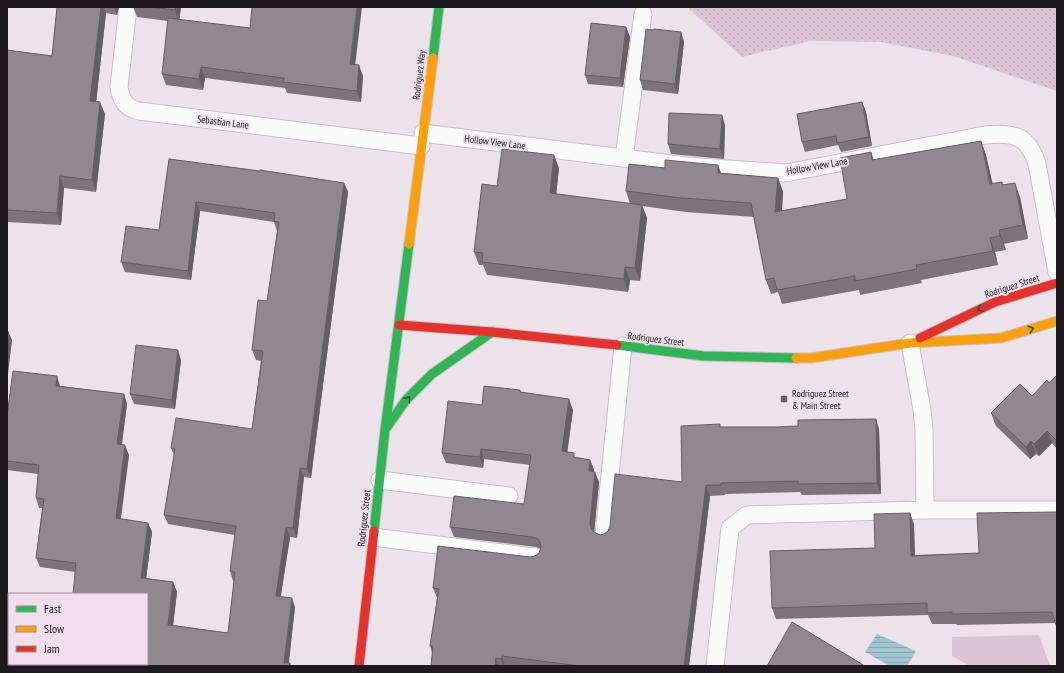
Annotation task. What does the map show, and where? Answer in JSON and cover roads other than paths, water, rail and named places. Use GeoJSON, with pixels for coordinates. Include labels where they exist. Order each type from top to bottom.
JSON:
{"type":"FeatureCollection","features":[{"type":"Feature","properties":{"kind":"street","name":"Rodriguez Way"},"geometry":{"type":"LineString","coordinates":[[422,140],[439,7]]}},
{"type":"Feature","properties":{"kind":"street","name":"Rodriguez Street"},"geometry":{"type":"LineString","coordinates":[[359,666],[385,430],[422,140]]}},
{"type":"Feature","properties":{"kind":"street","name":"Rodriguez Street"},"geometry":{"type":"LineString","coordinates":[[910,343],[995,302],[1057,283]]}},
{"type":"Feature","properties":{"kind":"street","name":"Rodriguez Street"},"geometry":{"type":"LineString","coordinates":[[399,325],[492,332],[703,356],[780,359],[811,358],[910,343],[1001,338],[1057,321]]}},
{"type":"Feature","properties":{"kind":"street"},"geometry":{"type":"LineString","coordinates":[[385,430],[406,400],[432,374],[492,332]]}},
{"type":"Feature","properties":{"kind":"lane","name":"Sebastian Lane"},"geometry":{"type":"LineString","coordinates":[[128,7],[120,95],[130,109],[422,140]]}},
{"type":"Feature","properties":{"kind":"lane"},"geometry":{"type":"LineString","coordinates":[[624,158],[643,14]]}},
{"type":"Feature","properties":{"kind":"lane","name":"Hollow View Lane"},"geometry":{"type":"LineString","coordinates":[[422,140],[624,158],[687,166],[786,173],[985,135],[1008,134],[1023,140],[1034,153],[1057,272]]}},
{"type":"Feature","properties":{"kind":"lane"},"geometry":{"type":"LineString","coordinates":[[910,343],[922,410],[924,430],[925,510]]}},
{"type":"Feature","properties":{"kind":"lane"},"geometry":{"type":"LineString","coordinates":[[604,535],[623,346]]}},
{"type":"Feature","properties":{"kind":"lane"},"geometry":{"type":"LineString","coordinates":[[380,480],[509,496]]}},
{"type":"Feature","properties":{"kind":"lane"},"geometry":{"type":"LineString","coordinates":[[715,666],[730,528],[747,515],[925,510],[1057,510]]}},
{"type":"Feature","properties":{"kind":"lane"},"geometry":{"type":"LineString","coordinates":[[373,536],[535,557]]}},
{"type":"Feature","properties":{"kind":"water"},"geometry":{"type":"Polygon","coordinates":[[[877,634],[916,651],[907,666],[890,666],[865,652],[877,634]]]}},
{"type":"Feature","properties":{"kind":"place","name":"Rodriguez Street & Main Street"},"geometry":{"type":"Point","coordinates":[784,399]}}]}
